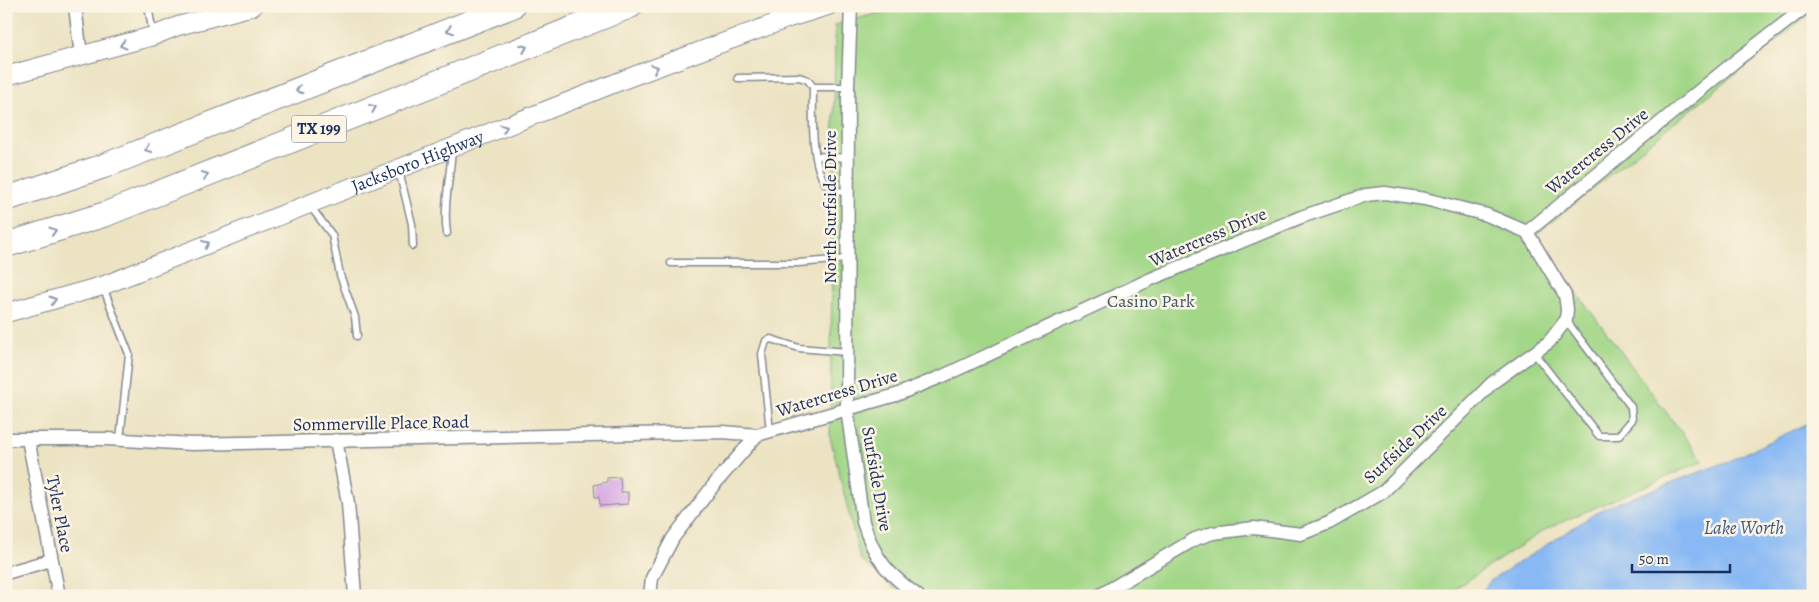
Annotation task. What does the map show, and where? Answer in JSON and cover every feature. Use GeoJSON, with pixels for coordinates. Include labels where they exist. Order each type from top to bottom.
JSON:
{"type":"FeatureCollection","features":[{"type":"Feature","properties":{"kind":"highway"},"geometry":{"type":"LineString","coordinates":[[6,199],[104,166],[512,6]]}},
{"type":"Feature","properties":{"kind":"highway","name":"TX 199"},"geometry":{"type":"LineString","coordinates":[[6,245],[106,214],[630,6]]}},
{"type":"Feature","properties":{"kind":"main road"},"geometry":{"type":"LineString","coordinates":[[6,76],[153,36],[178,26],[253,6]]}},
{"type":"Feature","properties":{"kind":"main road","name":"Jacksboro Highway"},"geometry":{"type":"LineString","coordinates":[[6,313],[102,286],[308,203],[452,150],[792,12],[828,6]]}},
{"type":"Feature","properties":{"kind":"street"},"geometry":{"type":"LineString","coordinates":[[75,6],[81,56]]}},
{"type":"Feature","properties":{"kind":"street","name":"North Surfside Drive"},"geometry":{"type":"LineString","coordinates":[[847,409],[848,87],[851,6]]}},
{"type":"Feature","properties":{"kind":"street","name":"Watercress Drive"},"geometry":{"type":"LineString","coordinates":[[763,433],[896,395],[943,376],[1151,279],[1302,217],[1366,195],[1385,193],[1425,199],[1487,215],[1527,232],[1738,58],[1807,6]]}},
{"type":"Feature","properties":{"kind":"street"},"geometry":{"type":"LineString","coordinates":[[1527,232],[1565,295],[1566,320]]}},
{"type":"Feature","properties":{"kind":"street","name":"Surfside Drive"},"geometry":{"type":"LineString","coordinates":[[1099,596],[1195,539],[1213,533],[1246,528],[1301,534],[1329,523],[1383,492],[1492,383],[1549,342],[1566,320]]}},
{"type":"Feature","properties":{"kind":"street","name":"Surfside Drive"},"geometry":{"type":"LineString","coordinates":[[847,409],[863,522],[868,539],[879,561],[897,580],[918,596]]}},
{"type":"Feature","properties":{"kind":"street","name":"Sommerville Place Road"},"geometry":{"type":"LineString","coordinates":[[6,439],[120,440],[192,444],[723,432],[763,433]]}},
{"type":"Feature","properties":{"kind":"street"},"geometry":{"type":"LineString","coordinates":[[650,596],[652,578],[673,538],[763,433]]}},
{"type":"Feature","properties":{"kind":"street","name":"Tyler Place"},"geometry":{"type":"LineString","coordinates":[[28,439],[58,596]]}},
{"type":"Feature","properties":{"kind":"street"},"geometry":{"type":"LineString","coordinates":[[336,440],[348,503],[355,596]]}},
{"type":"Feature","properties":{"kind":"street"},"geometry":{"type":"LineString","coordinates":[[6,573],[51,560]]}},
{"type":"Feature","properties":{"kind":"lane"},"geometry":{"type":"LineString","coordinates":[[148,6],[153,36]]}},
{"type":"Feature","properties":{"kind":"lane"},"geometry":{"type":"LineString","coordinates":[[738,78],[800,76],[808,80],[813,87],[814,146],[822,176],[831,188],[848,193]]}},
{"type":"Feature","properties":{"kind":"lane"},"geometry":{"type":"LineString","coordinates":[[813,87],[848,87]]}},
{"type":"Feature","properties":{"kind":"lane"},"geometry":{"type":"LineString","coordinates":[[447,233],[444,216],[450,186],[452,150]]}},
{"type":"Feature","properties":{"kind":"lane"},"geometry":{"type":"LineString","coordinates":[[816,156],[848,158]]}},
{"type":"Feature","properties":{"kind":"lane"},"geometry":{"type":"LineString","coordinates":[[398,170],[412,224],[413,246]]}},
{"type":"Feature","properties":{"kind":"lane"},"geometry":{"type":"LineString","coordinates":[[308,203],[332,235],[340,275],[355,317],[357,336]]}},
{"type":"Feature","properties":{"kind":"lane"},"geometry":{"type":"LineString","coordinates":[[671,263],[798,263],[847,259]]}},
{"type":"Feature","properties":{"kind":"lane"},"geometry":{"type":"LineString","coordinates":[[102,286],[129,354],[120,440]]}},
{"type":"Feature","properties":{"kind":"lane"},"geometry":{"type":"LineString","coordinates":[[1534,353],[1599,436],[1618,436],[1632,420],[1631,407],[1566,320]]}},
{"type":"Feature","properties":{"kind":"lane"},"geometry":{"type":"LineString","coordinates":[[763,433],[762,354],[766,341],[771,339],[786,345],[814,351],[847,352]]}},
{"type":"Feature","properties":{"kind":"green space","name":"Casino Park"},"geometry":{"type":"Polygon","coordinates":[[[904,6],[1813,6],[1813,11],[1534,236],[1703,461],[1548,528],[1443,596],[903,596],[860,559],[830,437],[835,25],[904,6]]]}},
{"type":"Feature","properties":{"kind":"water","name":"Lake Worth"},"geometry":{"type":"Polygon","coordinates":[[[1813,421],[1813,596],[1479,596],[1490,581],[1604,508],[1729,461],[1813,421]]]}},
{"type":"Feature","properties":{"kind":"building"},"geometry":{"type":"Polygon","coordinates":[[[620,477],[621,492],[628,492],[628,504],[600,506],[599,497],[595,497],[594,485],[607,482],[607,478],[620,477]]]}}]}
